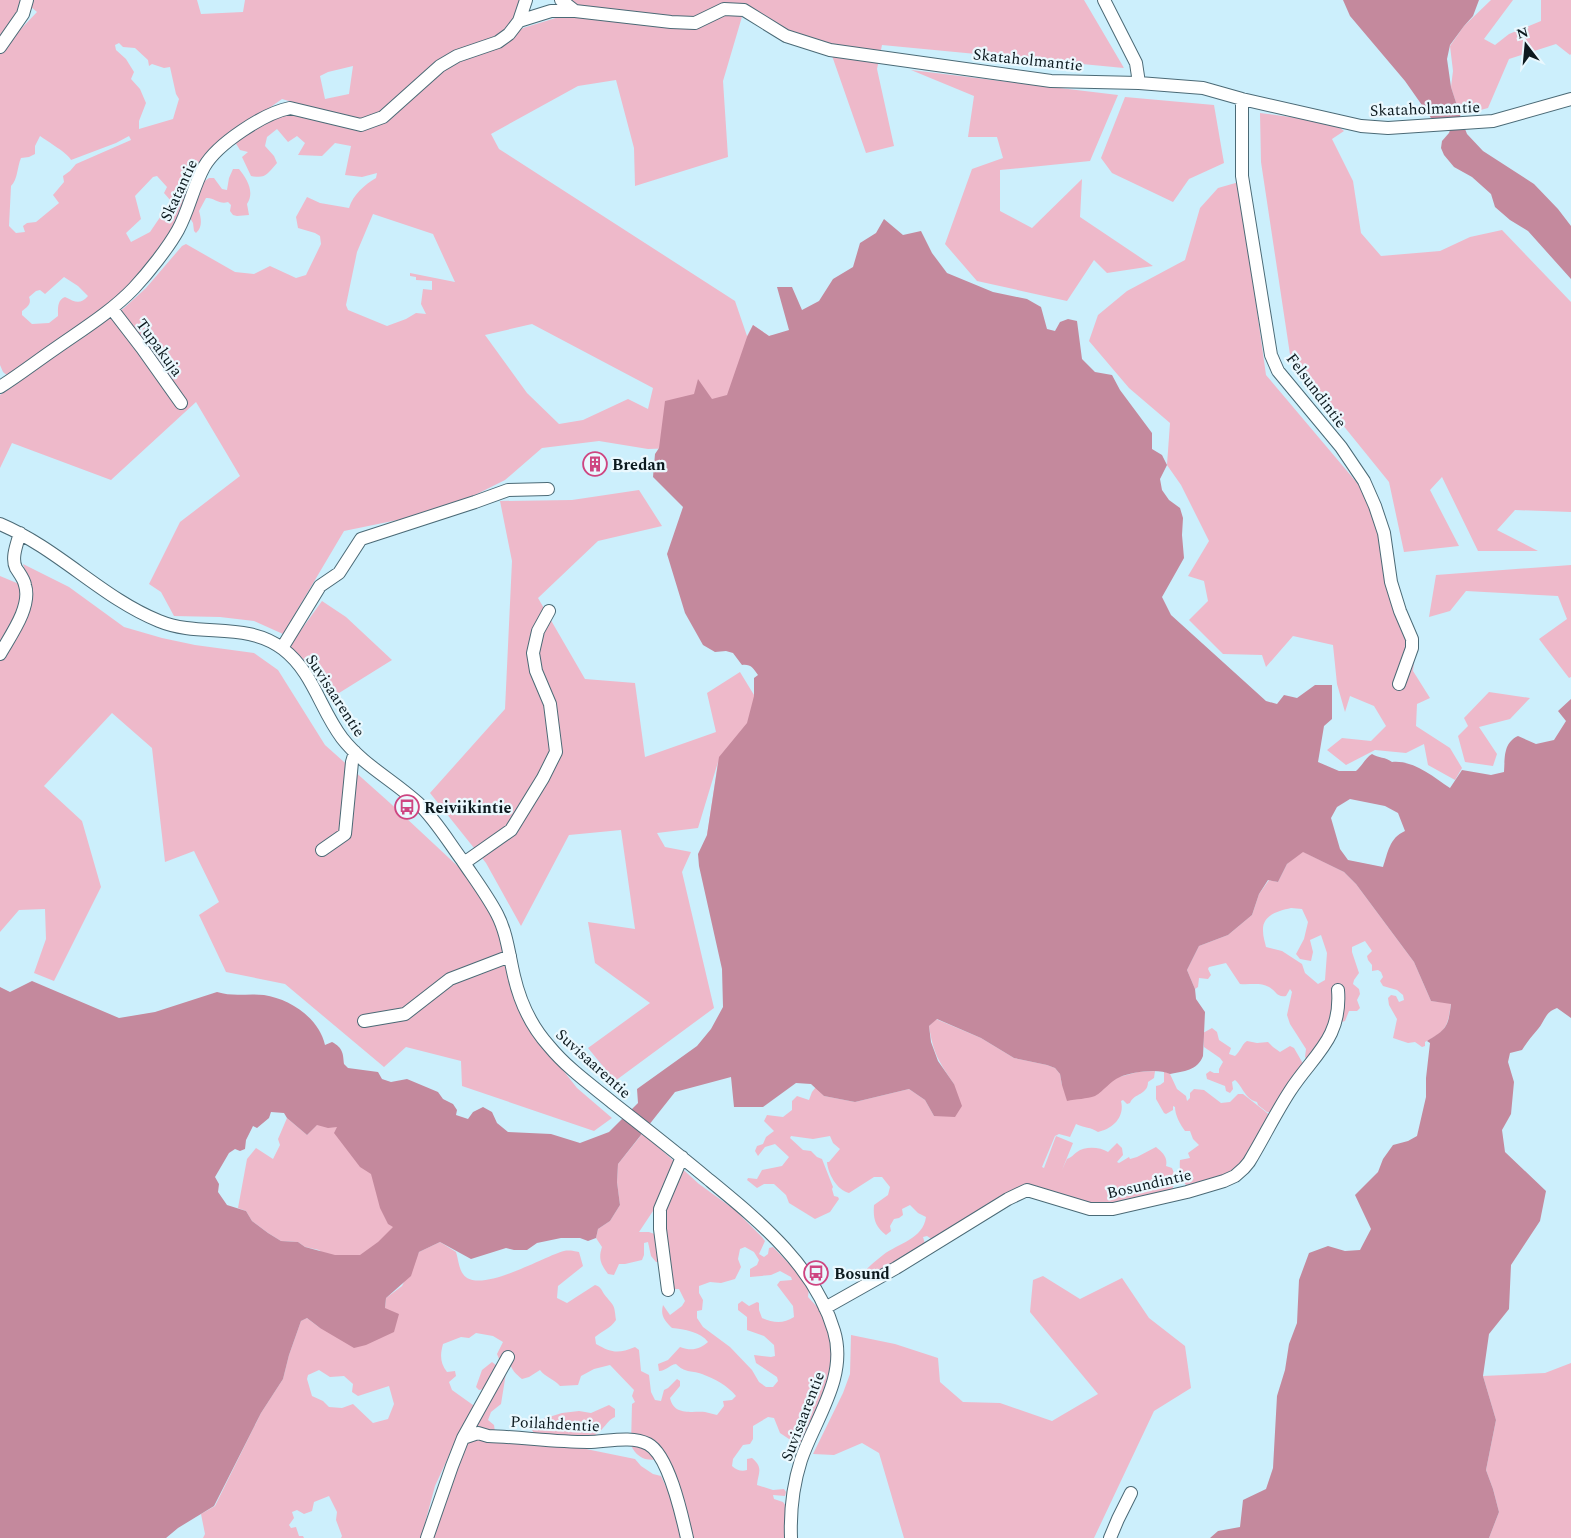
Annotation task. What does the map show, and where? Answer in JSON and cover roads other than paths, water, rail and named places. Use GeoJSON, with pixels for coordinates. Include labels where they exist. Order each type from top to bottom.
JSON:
{"type":"FeatureCollection","features":[{"type":"Feature","properties":{"kind":"street"},"geometry":{"type":"LineString","coordinates":[[0,47],[23,14],[27,0]]}},
{"type":"Feature","properties":{"kind":"street","name":"Skatantie"},"geometry":{"type":"LineString","coordinates":[[0,387],[112,309],[147,272],[177,232],[199,179],[213,155],[241,132],[265,117],[280,110],[290,108],[354,125],[368,124],[383,117],[440,66],[457,56],[498,42],[509,34],[519,21],[526,5],[526,0]]}},
{"type":"Feature","properties":{"kind":"street"},"geometry":{"type":"LineString","coordinates":[[561,0],[576,11]]}},
{"type":"Feature","properties":{"kind":"street"},"geometry":{"type":"LineString","coordinates":[[1104,0],[1136,63],[1140,83]]}},
{"type":"Feature","properties":{"kind":"street","name":"Skataholmantie"},"geometry":{"type":"LineString","coordinates":[[519,21],[551,11],[576,11],[695,23],[724,8],[744,10],[786,36],[830,50],[1051,81],[1140,83],[1203,88],[1242,99],[1361,126],[1388,128],[1493,121],[1571,99]]}},
{"type":"Feature","properties":{"kind":"street","name":"Felsundintie"},"geometry":{"type":"LineString","coordinates":[[1242,99],[1242,176],[1271,355],[1278,371],[1341,447],[1364,481],[1375,506],[1384,533],[1391,582],[1412,640],[1412,648],[1399,684]]}},
{"type":"Feature","properties":{"kind":"street","name":"Tupakuja"},"geometry":{"type":"LineString","coordinates":[[112,309],[181,404]]}},
{"type":"Feature","properties":{"kind":"street"},"geometry":{"type":"LineString","coordinates":[[282,648],[320,586],[339,573],[361,539],[508,490],[548,489]]}},
{"type":"Feature","properties":{"kind":"street","name":"Suvisaarentie"},"geometry":{"type":"LineString","coordinates":[[0,524],[57,555],[121,601],[163,623],[193,629],[243,632],[258,636],[282,648],[304,672],[343,740],[376,771],[417,802],[464,863],[497,914],[505,936],[522,1002],[539,1034],[567,1064],[739,1204],[787,1251],[807,1274],[826,1308],[837,1342],[838,1355],[837,1368],[831,1389],[798,1470],[791,1510],[791,1538]]}},
{"type":"Feature","properties":{"kind":"street"},"geometry":{"type":"LineString","coordinates":[[0,654],[22,616],[26,597],[25,585],[14,565],[14,555],[20,534]]}},
{"type":"Feature","properties":{"kind":"street"},"geometry":{"type":"LineString","coordinates":[[464,863],[511,830],[543,778],[556,752],[550,704],[536,671],[533,653],[538,631],[549,611]]}},
{"type":"Feature","properties":{"kind":"street"},"geometry":{"type":"LineString","coordinates":[[322,850],[345,834],[352,762],[356,752]]}},
{"type":"Feature","properties":{"kind":"street"},"geometry":{"type":"LineString","coordinates":[[364,1021],[405,1014],[450,979],[510,956]]}},
{"type":"Feature","properties":{"kind":"street","name":"Bosundintie"},"geometry":{"type":"LineString","coordinates":[[826,1308],[896,1268],[1008,1199],[1028,1190],[1090,1209],[1107,1209],[1187,1192],[1235,1176],[1249,1162],[1292,1088],[1325,1046],[1335,1026],[1338,990]]}},
{"type":"Feature","properties":{"kind":"street"},"geometry":{"type":"LineString","coordinates":[[668,1290],[660,1229],[660,1209],[682,1157]]}},
{"type":"Feature","properties":{"kind":"street"},"geometry":{"type":"LineString","coordinates":[[427,1538],[463,1438],[508,1357]]}},
{"type":"Feature","properties":{"kind":"street","name":"Poilahdentie"},"geometry":{"type":"LineString","coordinates":[[463,1438],[478,1433],[488,1436],[557,1441],[631,1440],[648,1444],[660,1456],[670,1476],[687,1538]]}},
{"type":"Feature","properties":{"kind":"street"},"geometry":{"type":"LineString","coordinates":[[1110,1538],[1131,1493]]}},
{"type":"Feature","properties":{"kind":"place","name":"Bredan"},"geometry":{"type":"Point","coordinates":[595,464]}},
{"type":"Feature","properties":{"kind":"place","name":"Reiviikintie"},"geometry":{"type":"Point","coordinates":[407,807]}},
{"type":"Feature","properties":{"kind":"place","name":"Bosund"},"geometry":{"type":"Point","coordinates":[816,1273]}}]}
